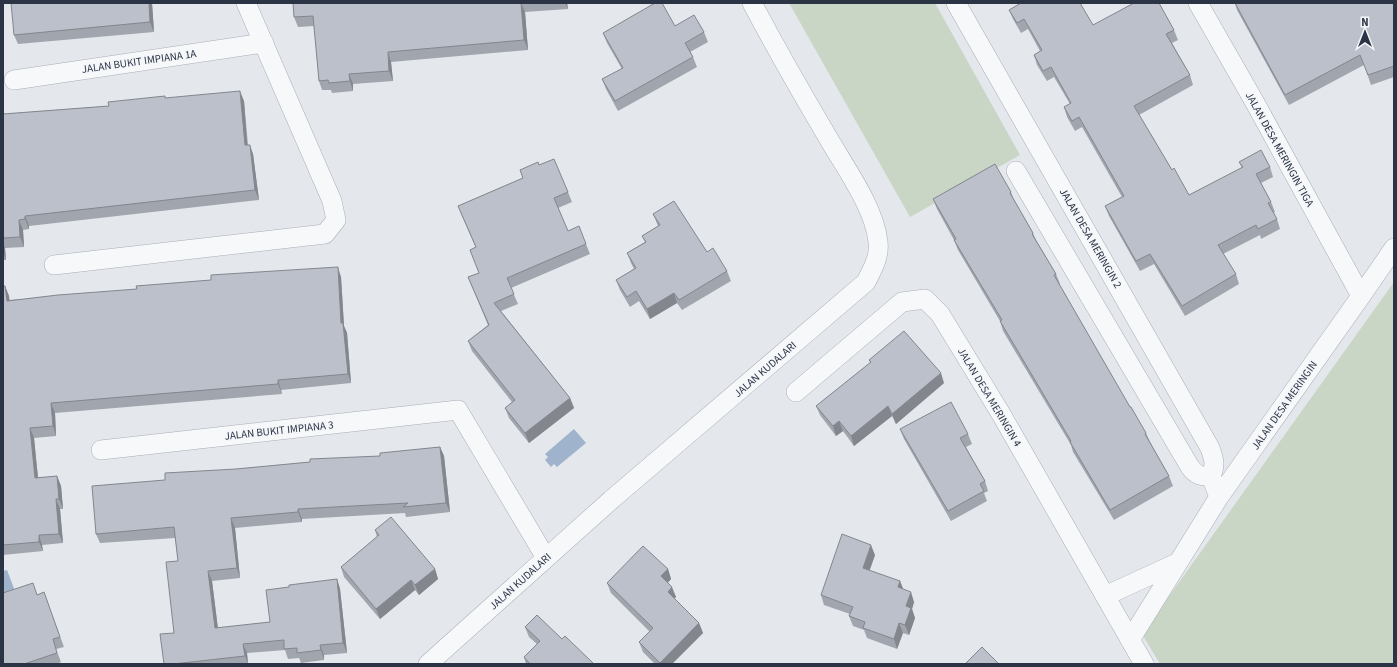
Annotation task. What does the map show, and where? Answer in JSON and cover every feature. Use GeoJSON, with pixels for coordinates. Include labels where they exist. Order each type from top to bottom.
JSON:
{"type":"FeatureCollection","features":[{"type":"Feature","properties":{"kind":"street"},"geometry":{"type":"LineString","coordinates":[[54,265],[325,234],[336,220],[332,201],[246,3]]}},
{"type":"Feature","properties":{"kind":"street","name":"JALAN KUDALARI"},"geometry":{"type":"LineString","coordinates":[[428,664],[546,558],[866,282],[875,264],[879,244],[873,219],[861,195],[784,63],[752,3]]}},
{"type":"Feature","properties":{"kind":"street","name":"JALAN DESA MERINGIN 2"},"geometry":{"type":"LineString","coordinates":[[956,3],[1210,448],[1214,459],[1215,468],[1211,476],[1219,497]]}},
{"type":"Feature","properties":{"kind":"street","name":"JALAN DESA MERINGIN TIGA"},"geometry":{"type":"LineString","coordinates":[[1198,3],[1254,101],[1361,296]]}},
{"type":"Feature","properties":{"kind":"street","name":"JALAN BUKIT IMPIANA 1A"},"geometry":{"type":"LineString","coordinates":[[14,80],[264,43]]}},
{"type":"Feature","properties":{"kind":"street"},"geometry":{"type":"LineString","coordinates":[[1016,171],[1190,467],[1195,473],[1202,477],[1211,476]]}},
{"type":"Feature","properties":{"kind":"street","name":"JALAN DESA MERINGIN"},"geometry":{"type":"LineString","coordinates":[[1130,640],[1219,497],[1394,248]]}},
{"type":"Feature","properties":{"kind":"street","name":"JALAN DESA MERINGIN 4"},"geometry":{"type":"LineString","coordinates":[[796,392],[902,302],[925,299],[940,314],[985,387],[1144,664]]}},
{"type":"Feature","properties":{"kind":"street","name":"JALAN BUKIT IMPIANA 3"},"geometry":{"type":"LineString","coordinates":[[100,450],[458,410],[546,558]]}},
{"type":"Feature","properties":{"kind":"street"},"geometry":{"type":"LineString","coordinates":[[1105,596],[1177,563]]}},
{"type":"Feature","properties":{"kind":"green space"},"geometry":{"type":"Polygon","coordinates":[[[789,3],[935,3],[1020,155],[910,217],[789,3]]]}},
{"type":"Feature","properties":{"kind":"green space"},"geometry":{"type":"Polygon","coordinates":[[[1394,282],[1394,664],[1160,664],[1142,634],[1394,282]]]}},
{"type":"Feature","properties":{"kind":"water"},"geometry":{"type":"Polygon","coordinates":[[[574,429],[586,443],[557,467],[554,464],[551,467],[545,460],[548,457],[545,454],[574,429]]]}},
{"type":"Feature","properties":{"kind":"water"},"geometry":{"type":"Polygon","coordinates":[[[7,570],[15,591],[3,596],[3,571],[7,570]]]}},
{"type":"Feature","properties":{"kind":"building"},"geometry":{"type":"Polygon","coordinates":[[[11,3],[149,3],[150,22],[14,35],[11,3]]]}},
{"type":"Feature","properties":{"kind":"building"},"geometry":{"type":"Polygon","coordinates":[[[293,3],[521,3],[524,40],[388,52],[389,71],[349,74],[350,81],[329,83],[328,80],[319,81],[313,16],[294,17],[293,3]]]}},
{"type":"Feature","properties":{"kind":"building"},"geometry":{"type":"Polygon","coordinates":[[[655,3],[662,3],[675,26],[694,15],[704,32],[685,43],[693,57],[615,101],[602,79],[623,68],[603,33],[655,3]]]}},
{"type":"Feature","properties":{"kind":"building"},"geometry":{"type":"Polygon","coordinates":[[[1021,3],[1080,3],[1093,25],[1134,3],[1159,3],[1174,30],[1166,34],[1190,75],[1134,106],[1172,170],[1174,168],[1189,195],[1243,167],[1239,162],[1261,150],[1270,167],[1256,174],[1271,202],[1268,203],[1277,219],[1258,229],[1256,225],[1218,245],[1236,274],[1182,306],[1150,254],[1136,261],[1105,206],[1124,196],[1079,117],[1072,121],[1064,107],[1071,103],[1051,67],[1043,71],[1034,55],[1042,50],[1024,19],[1017,23],[1009,10],[1021,3]]]}},
{"type":"Feature","properties":{"kind":"building"},"geometry":{"type":"Polygon","coordinates":[[[1235,3],[1394,3],[1394,66],[1368,75],[1360,55],[1285,95],[1235,3]]]}},
{"type":"Feature","properties":{"kind":"building"},"geometry":{"type":"Polygon","coordinates":[[[240,91],[245,145],[250,145],[255,190],[25,216],[25,219],[19,220],[20,237],[3,238],[3,114],[109,106],[108,102],[165,96],[165,98],[240,91]]]}},
{"type":"Feature","properties":{"kind":"building"},"geometry":{"type":"Polygon","coordinates":[[[554,159],[568,192],[554,198],[568,231],[579,226],[586,244],[507,278],[514,294],[494,303],[570,398],[525,433],[505,408],[515,400],[468,341],[489,325],[468,277],[479,273],[470,250],[476,247],[458,206],[523,178],[520,170],[538,162],[539,165],[554,159]]]}},
{"type":"Feature","properties":{"kind":"building"},"geometry":{"type":"Polygon","coordinates":[[[995,164],[1033,233],[1032,234],[1056,274],[1054,275],[1146,433],[1145,434],[1169,476],[1110,510],[1000,321],[1002,320],[954,240],[956,239],[933,199],[995,164]]]}},
{"type":"Feature","properties":{"kind":"building"},"geometry":{"type":"Polygon","coordinates":[[[674,201],[707,252],[713,248],[727,271],[679,300],[674,293],[647,309],[636,291],[627,297],[616,280],[636,268],[627,253],[646,242],[642,236],[660,225],[653,214],[674,201]]]}},
{"type":"Feature","properties":{"kind":"building"},"geometry":{"type":"Polygon","coordinates":[[[338,267],[341,323],[343,323],[348,374],[278,380],[278,384],[51,403],[53,426],[30,428],[35,478],[57,476],[59,499],[56,499],[59,534],[39,535],[39,542],[3,545],[3,286],[5,286],[7,301],[58,295],[137,289],[136,286],[211,280],[211,275],[338,267]]]}},
{"type":"Feature","properties":{"kind":"building"},"geometry":{"type":"Polygon","coordinates":[[[904,331],[941,373],[892,414],[888,406],[851,436],[839,421],[833,426],[816,406],[871,362],[869,360],[904,331]]]}},
{"type":"Feature","properties":{"kind":"building"},"geometry":{"type":"Polygon","coordinates":[[[951,402],[968,434],[960,438],[985,481],[980,484],[984,491],[948,511],[900,429],[951,402]]]}},
{"type":"Feature","properties":{"kind":"building"},"geometry":{"type":"Polygon","coordinates":[[[440,447],[446,503],[403,507],[408,503],[298,509],[298,512],[231,518],[237,568],[208,571],[215,628],[270,622],[266,590],[289,587],[289,585],[337,579],[343,643],[320,645],[321,650],[297,653],[297,648],[284,649],[284,640],[243,644],[245,656],[164,664],[160,634],[174,633],[166,562],[178,561],[174,527],[96,534],[92,486],[165,480],[165,473],[236,469],[310,462],[310,459],[380,456],[380,453],[440,447]]]}},
{"type":"Feature","properties":{"kind":"building"},"geometry":{"type":"Polygon","coordinates":[[[391,517],[435,569],[415,585],[411,580],[376,609],[341,567],[379,535],[375,530],[391,517]]]}},
{"type":"Feature","properties":{"kind":"building"},"geometry":{"type":"Polygon","coordinates":[[[842,534],[871,545],[863,568],[900,581],[898,587],[911,592],[906,606],[911,608],[905,625],[899,623],[894,639],[863,628],[865,622],[849,616],[853,607],[821,595],[842,534]]]}},
{"type":"Feature","properties":{"kind":"building"},"geometry":{"type":"Polygon","coordinates":[[[643,546],[668,569],[661,576],[672,587],[668,592],[699,623],[660,663],[639,642],[653,628],[607,583],[643,546]]]}},
{"type":"Feature","properties":{"kind":"building"},"geometry":{"type":"Polygon","coordinates":[[[33,583],[37,595],[44,592],[60,637],[53,639],[57,653],[24,664],[3,664],[3,593],[33,583]]]}},
{"type":"Feature","properties":{"kind":"building"},"geometry":{"type":"Polygon","coordinates":[[[537,615],[562,639],[565,636],[594,664],[530,664],[524,657],[540,641],[525,627],[537,615]]]}},
{"type":"Feature","properties":{"kind":"building"},"geometry":{"type":"Polygon","coordinates":[[[982,647],[999,664],[965,664],[982,647]]]}}]}
